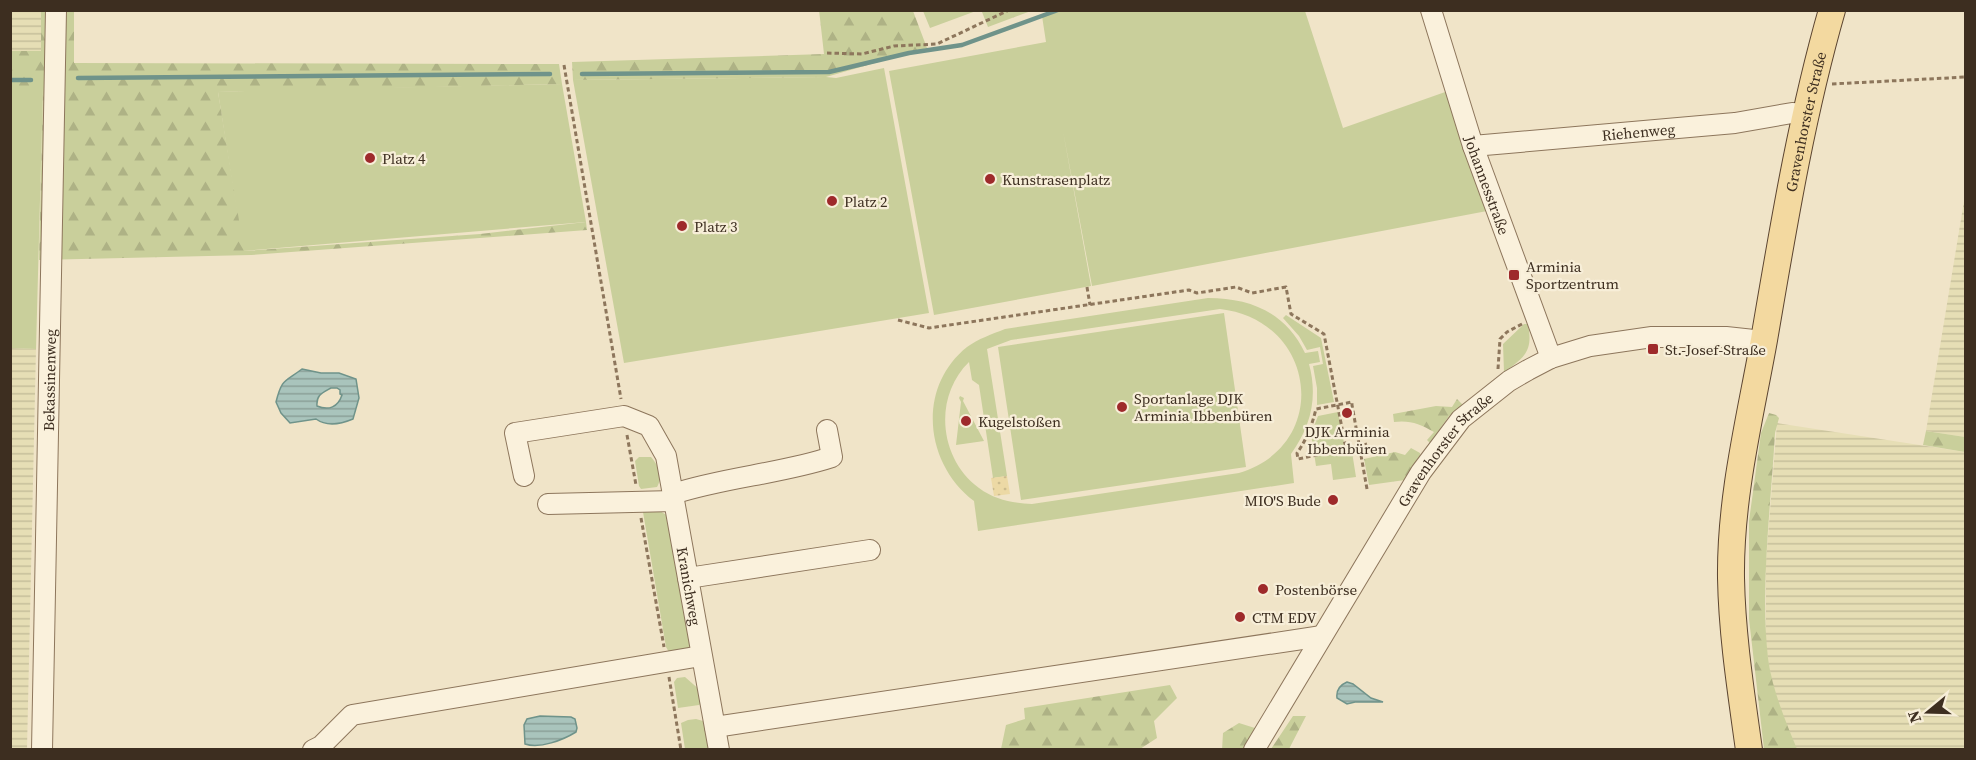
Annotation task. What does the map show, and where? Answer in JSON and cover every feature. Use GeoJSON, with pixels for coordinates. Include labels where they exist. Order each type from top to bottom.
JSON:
{"type":"FeatureCollection","features":[{"type":"Feature","properties":{"kind":"main road","name":"Gravenhorster Straße"},"geometry":{"type":"LineString","coordinates":[[1749,750],[1736,650],[1731,577],[1734,504],[1784,221],[1812,85],[1832,10]]}},
{"type":"Feature","properties":{"kind":"street","name":"Bekassinenweg"},"geometry":{"type":"LineString","coordinates":[[42,750],[56,10]]}},
{"type":"Feature","properties":{"kind":"street","name":"Johannesstraße"},"geometry":{"type":"LineString","coordinates":[[1431,10],[1473,146],[1551,358]]}},
{"type":"Feature","properties":{"kind":"street","name":"Riehenweg"},"geometry":{"type":"LineString","coordinates":[[1473,146],[1735,123],[1792,112],[1806,114]]}},
{"type":"Feature","properties":{"kind":"street","name":"Gravenhorster Straße"},"geometry":{"type":"LineString","coordinates":[[1254,750],[1421,472],[1461,419],[1509,381],[1551,358],[1590,346],[1652,337],[1726,337],[1763,341]]}},
{"type":"Feature","properties":{"kind":"street","name":"Kranichweg"},"geometry":{"type":"LineString","coordinates":[[524,476],[515,433],[624,416],[649,426],[666,456],[719,750]]}},
{"type":"Feature","properties":{"kind":"street"},"geometry":{"type":"LineString","coordinates":[[548,504],[674,497],[692,488],[802,467],[832,457],[827,430]]}},
{"type":"Feature","properties":{"kind":"street"},"geometry":{"type":"LineString","coordinates":[[688,578],[870,550]]}},
{"type":"Feature","properties":{"kind":"street"},"geometry":{"type":"LineString","coordinates":[[715,727],[1322,636]]}},
{"type":"Feature","properties":{"kind":"street"},"geometry":{"type":"LineString","coordinates":[[314,750],[321,746],[352,715],[701,656]]}},
{"type":"Feature","properties":{"kind":"path"},"geometry":{"type":"LineString","coordinates":[[828,53],[862,54],[894,46],[937,44],[1009,10]]}},
{"type":"Feature","properties":{"kind":"path"},"geometry":{"type":"LineString","coordinates":[[564,65],[567,80]]}},
{"type":"Feature","properties":{"kind":"path"},"geometry":{"type":"LineString","coordinates":[[1812,85],[1965,77]]}},
{"type":"Feature","properties":{"kind":"path"},"geometry":{"type":"LineString","coordinates":[[1087,287],[1090,304]]}},
{"type":"Feature","properties":{"kind":"path"},"geometry":{"type":"LineString","coordinates":[[898,320],[929,328],[1189,290],[1197,293],[1236,287],[1252,293],[1286,287],[1291,314],[1324,334],[1346,449]]}},
{"type":"Feature","properties":{"kind":"path"},"geometry":{"type":"LineString","coordinates":[[1495,377],[1500,339],[1507,332],[1535,316]]}},
{"type":"Feature","properties":{"kind":"path"},"geometry":{"type":"LineString","coordinates":[[1366,489],[1359,446],[1352,405],[1352,402],[1316,409],[1305,443],[1297,453],[1298,459],[1346,449],[1359,446],[1367,444]]}},
{"type":"Feature","properties":{"kind":"path"},"geometry":{"type":"LineString","coordinates":[[1352,405],[1359,404]]}},
{"type":"Feature","properties":{"kind":"shaded area"},"geometry":{"type":"Polygon","coordinates":[[[10,11],[41,11],[41,51],[11,51],[10,11]]]}},
{"type":"Feature","properties":{"kind":"shaded area"},"geometry":{"type":"Polygon","coordinates":[[[1965,195],[1965,437],[1926,431],[1965,195]]]}},
{"type":"Feature","properties":{"kind":"shaded area"},"geometry":{"type":"Polygon","coordinates":[[[11,348],[36,349],[27,749],[11,750],[11,348]]]}},
{"type":"Feature","properties":{"kind":"shaded area"},"geometry":{"type":"Polygon","coordinates":[[[1777,423],[1965,452],[1965,749],[1793,749],[1776,706],[1766,647],[1766,561],[1777,423]]]}},
{"type":"Feature","properties":{"kind":"green space"},"geometry":{"type":"Polygon","coordinates":[[[74,10],[74,63],[559,64],[562,84],[218,92],[244,251],[480,234],[586,222],[587,230],[251,255],[39,260],[43,89],[11,88],[10,51],[41,51],[41,11],[74,10]]]}},
{"type":"Feature","properties":{"kind":"green space"},"geometry":{"type":"Polygon","coordinates":[[[819,10],[913,11],[927,48],[826,77],[573,80],[572,62],[824,54],[819,10]]]}},
{"type":"Feature","properties":{"kind":"green space"},"geometry":{"type":"Polygon","coordinates":[[[986,10],[1031,11],[988,27],[982,12],[986,10]]]}},
{"type":"Feature","properties":{"kind":"green space"},"geometry":{"type":"Polygon","coordinates":[[[923,11],[976,11],[930,28],[923,11]]]}},
{"type":"Feature","properties":{"kind":"green space"},"geometry":{"type":"Polygon","coordinates":[[[1063,11],[1305,11],[1343,128],[1448,91],[1487,211],[1092,286],[1063,131],[1091,286],[934,315],[889,71],[1046,42],[1042,16],[1063,11]]]}},
{"type":"Feature","properties":{"kind":"green space"},"geometry":{"type":"Polygon","coordinates":[[[884,68],[929,313],[624,363],[573,80],[836,78],[884,68]]]}},
{"type":"Feature","properties":{"kind":"green space","name":"Platz 4"},"geometry":{"type":"Polygon","coordinates":[[[562,84],[586,222],[243,251],[218,92],[245,91],[246,88],[562,84]]]}},
{"type":"Feature","properties":{"kind":"green space"},"geometry":{"type":"Polygon","coordinates":[[[11,88],[43,88],[36,349],[11,348],[11,88]]]}},
{"type":"Feature","properties":{"kind":"green space"},"geometry":{"type":"Polygon","coordinates":[[[1208,298],[1239,301],[1266,310],[1288,328],[1305,353],[1318,351],[1320,362],[1309,364],[1313,400],[1304,433],[1291,454],[1294,483],[978,531],[974,501],[945,467],[937,447],[933,426],[934,404],[940,383],[951,364],[967,347],[1005,329],[1208,298]],[[1220,309],[1011,340],[987,349],[1007,476],[993,478],[979,385],[972,380],[969,362],[957,376],[946,410],[945,427],[956,461],[966,476],[985,492],[1004,500],[1032,504],[1239,473],[1269,458],[1289,437],[1299,412],[1301,385],[1293,358],[1277,335],[1252,318],[1220,309]]]}},
{"type":"Feature","properties":{"kind":"green space","name":"Sportanlage DJK Arminia Ibbenbüren"},"geometry":{"type":"Polygon","coordinates":[[[1224,313],[1246,467],[1021,500],[998,347],[1224,313]]]}},
{"type":"Feature","properties":{"kind":"green space"},"geometry":{"type":"Polygon","coordinates":[[[1286,315],[1321,338],[1334,402],[1317,405],[1313,366],[1323,364],[1320,347],[1307,350],[1299,336],[1283,318],[1286,315]]]}},
{"type":"Feature","properties":{"kind":"green space"},"geometry":{"type":"Polygon","coordinates":[[[1524,324],[1528,324],[1529,333],[1526,352],[1518,362],[1504,372],[1503,344],[1524,324]]]}},
{"type":"Feature","properties":{"kind":"green space","name":"Kugelstoßen"},"geometry":{"type":"Polygon","coordinates":[[[960,396],[964,398],[963,401],[984,441],[956,445],[960,396]]]}},
{"type":"Feature","properties":{"kind":"green space"},"geometry":{"type":"Polygon","coordinates":[[[1457,399],[1463,405],[1449,416],[1430,443],[1427,440],[1434,432],[1415,423],[1394,422],[1393,414],[1436,406],[1452,407],[1457,399]]]}},
{"type":"Feature","properties":{"kind":"green space"},"geometry":{"type":"Polygon","coordinates":[[[1338,412],[1346,453],[1352,452],[1356,477],[1333,480],[1331,464],[1316,466],[1311,434],[1318,416],[1338,412]]]}},
{"type":"Feature","properties":{"kind":"green space"},"geometry":{"type":"Polygon","coordinates":[[[1769,413],[1779,418],[1775,433],[1767,546],[1765,603],[1768,658],[1776,693],[1797,749],[1764,749],[1749,619],[1749,521],[1761,433],[1769,413]]]}},
{"type":"Feature","properties":{"kind":"green space"},"geometry":{"type":"Polygon","coordinates":[[[1926,431],[1965,437],[1965,452],[1923,445],[1926,431]]]}},
{"type":"Feature","properties":{"kind":"green space"},"geometry":{"type":"Polygon","coordinates":[[[1411,448],[1420,453],[1421,458],[1405,480],[1369,485],[1364,459],[1395,452],[1405,455],[1411,448]]]}},
{"type":"Feature","properties":{"kind":"green space"},"geometry":{"type":"Polygon","coordinates":[[[639,457],[651,457],[656,464],[660,475],[657,487],[641,489],[639,486],[635,461],[639,457]]]}},
{"type":"Feature","properties":{"kind":"green space"},"geometry":{"type":"Polygon","coordinates":[[[646,507],[655,508],[668,516],[693,644],[690,652],[670,654],[666,647],[643,512],[646,507]]]}},
{"type":"Feature","properties":{"kind":"green space"},"geometry":{"type":"Polygon","coordinates":[[[685,677],[701,691],[702,702],[699,705],[678,708],[674,682],[677,678],[685,677]]]}},
{"type":"Feature","properties":{"kind":"green space"},"geometry":{"type":"Polygon","coordinates":[[[1170,685],[1177,698],[1154,721],[1157,738],[1140,749],[1001,749],[1006,725],[1025,719],[1024,708],[1170,685]]]}},
{"type":"Feature","properties":{"kind":"green space"},"geometry":{"type":"Polygon","coordinates":[[[1293,716],[1306,716],[1289,749],[1271,749],[1293,716]]]}},
{"type":"Feature","properties":{"kind":"green space"},"geometry":{"type":"Polygon","coordinates":[[[696,719],[703,721],[711,749],[685,749],[681,723],[696,719]]]}},
{"type":"Feature","properties":{"kind":"green space"},"geometry":{"type":"Polygon","coordinates":[[[1239,723],[1258,729],[1248,749],[1222,750],[1223,733],[1239,723]]]}},
{"type":"Feature","properties":{"kind":"sand"},"geometry":{"type":"Polygon","coordinates":[[[1007,476],[1010,494],[994,496],[991,478],[1007,476]]]}},
{"type":"Feature","properties":{"kind":"water"},"geometry":{"type":"Polygon","coordinates":[[[302,369],[321,373],[339,373],[356,379],[359,398],[353,419],[334,424],[320,422],[316,419],[290,423],[281,413],[276,402],[282,384],[302,369]],[[331,388],[320,395],[317,406],[329,408],[335,405],[342,395],[337,388],[331,388]]]}},
{"type":"Feature","properties":{"kind":"water"},"geometry":{"type":"Polygon","coordinates":[[[1347,682],[1371,698],[1383,702],[1347,704],[1337,698],[1337,693],[1339,688],[1347,682]]]}},
{"type":"Feature","properties":{"kind":"water"},"geometry":{"type":"Polygon","coordinates":[[[540,716],[571,717],[575,719],[576,732],[551,743],[525,744],[524,725],[527,719],[540,716]]]}},
{"type":"Feature","properties":{"kind":"waterway"},"geometry":{"type":"LineString","coordinates":[[582,74],[829,72],[909,53],[962,45],[1058,10]]}},
{"type":"Feature","properties":{"kind":"waterway"},"geometry":{"type":"LineString","coordinates":[[78,78],[550,74]]}},
{"type":"Feature","properties":{"kind":"waterway"},"geometry":{"type":"LineString","coordinates":[[10,80],[31,80]]}},
{"type":"Feature","properties":{"kind":"place","name":"Platz 4"},"geometry":{"type":"Point","coordinates":[370,158]}},
{"type":"Feature","properties":{"kind":"place","name":"Kunstrasenplatz"},"geometry":{"type":"Point","coordinates":[990,179]}},
{"type":"Feature","properties":{"kind":"place","name":"Platz 2"},"geometry":{"type":"Point","coordinates":[832,201]}},
{"type":"Feature","properties":{"kind":"place","name":"Platz 3"},"geometry":{"type":"Point","coordinates":[682,226]}},
{"type":"Feature","properties":{"kind":"place","name":"Arminia Sportzentrum"},"geometry":{"type":"Point","coordinates":[1514,275]}},
{"type":"Feature","properties":{"kind":"place","name":"St.-Josef-Straße"},"geometry":{"type":"Point","coordinates":[1653,349]}},
{"type":"Feature","properties":{"kind":"place","name":"Sportanlage DJK Arminia Ibbenbüren"},"geometry":{"type":"Point","coordinates":[1122,407]}},
{"type":"Feature","properties":{"kind":"place","name":"DJK Arminia Ibbenbüren"},"geometry":{"type":"Point","coordinates":[1347,413]}},
{"type":"Feature","properties":{"kind":"place","name":"Kugelstoßen"},"geometry":{"type":"Point","coordinates":[966,421]}},
{"type":"Feature","properties":{"kind":"place","name":"MIO'S Bude"},"geometry":{"type":"Point","coordinates":[1333,500]}},
{"type":"Feature","properties":{"kind":"place","name":"Postenbörse"},"geometry":{"type":"Point","coordinates":[1263,589]}},
{"type":"Feature","properties":{"kind":"place","name":"CTM EDV"},"geometry":{"type":"Point","coordinates":[1240,617]}}]}
